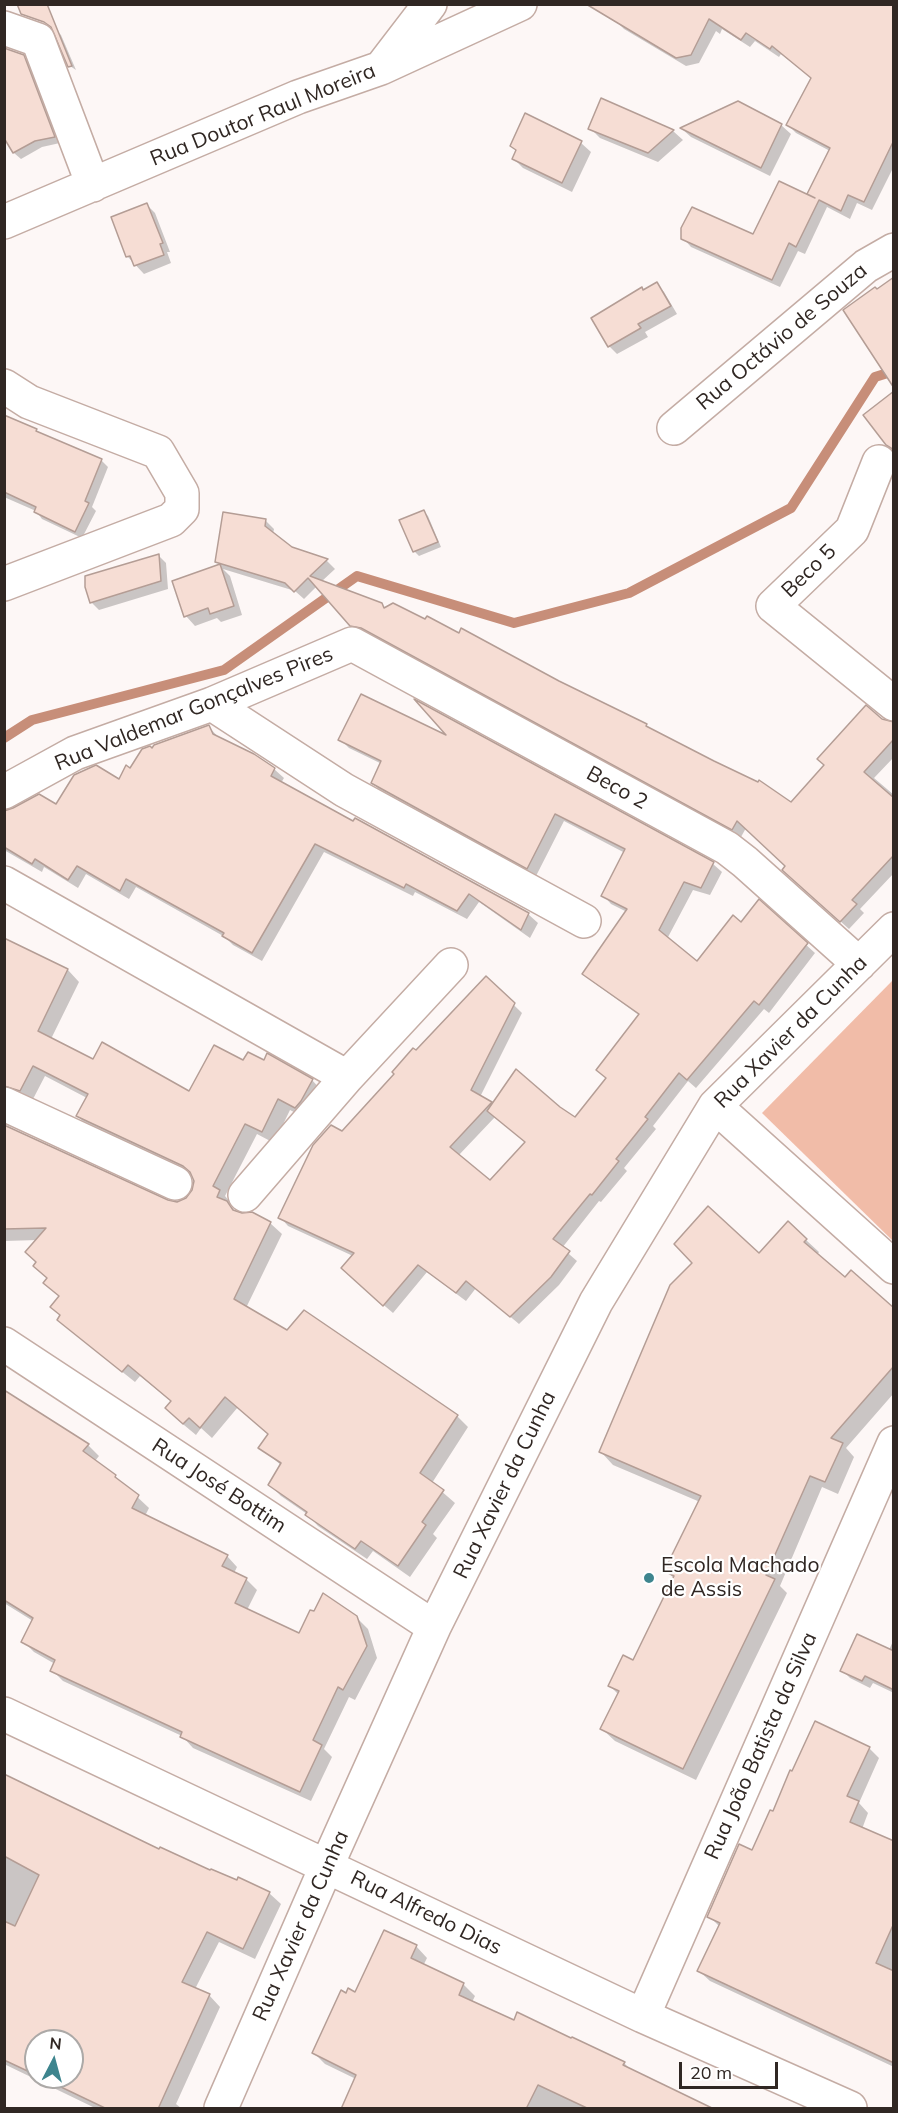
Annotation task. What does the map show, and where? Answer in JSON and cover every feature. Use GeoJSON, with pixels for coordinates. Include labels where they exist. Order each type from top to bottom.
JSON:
{"type":"FeatureCollection","features":[{"type":"Feature","properties":{"kind":"street"},"geometry":{"type":"LineString","coordinates":[[381,68],[430,4]]}},
{"type":"Feature","properties":{"kind":"street","name":"Rua Doutor Raul Moreira"},"geometry":{"type":"LineString","coordinates":[[4,222],[298,97],[381,68],[520,4]]}},
{"type":"Feature","properties":{"kind":"street"},"geometry":{"type":"LineString","coordinates":[[4,28],[38,40],[93,185]]}},
{"type":"Feature","properties":{"kind":"street","name":"Rua Octávio de Souza"},"geometry":{"type":"LineString","coordinates":[[674,428],[866,266],[894,250]]}},
{"type":"Feature","properties":{"kind":"street"},"geometry":{"type":"LineString","coordinates":[[4,386],[29,402],[158,452],[182,493],[182,509],[171,520],[4,584]]}},
{"type":"Feature","properties":{"kind":"street","name":"Beco 5"},"geometry":{"type":"LineString","coordinates":[[879,462],[852,530],[774,606],[894,704]]}},
{"type":"Feature","properties":{"kind":"street","name":"Rua Valdemar Gonçalves Pires"},"geometry":{"type":"LineString","coordinates":[[4,792],[75,753],[212,704],[352,644]]}},
{"type":"Feature","properties":{"kind":"street","name":"Beco 2"},"geometry":{"type":"LineString","coordinates":[[352,644],[727,848],[745,861],[859,964]]}},
{"type":"Feature","properties":{"kind":"street"},"geometry":{"type":"LineString","coordinates":[[212,704],[344,790],[584,921]]}},
{"type":"Feature","properties":{"kind":"street"},"geometry":{"type":"LineString","coordinates":[[4,883],[347,1077]]}},
{"type":"Feature","properties":{"kind":"street","name":"Rua Xavier da Cunha"},"geometry":{"type":"LineString","coordinates":[[221,2109],[434,1627],[596,1302],[715,1106],[894,929]]}},
{"type":"Feature","properties":{"kind":"street"},"geometry":{"type":"LineString","coordinates":[[245,1195],[347,1077],[451,965]]}},
{"type":"Feature","properties":{"kind":"street"},"geometry":{"type":"LineString","coordinates":[[4,1104],[175,1183]]}},
{"type":"Feature","properties":{"kind":"street"},"geometry":{"type":"LineString","coordinates":[[715,1106],[894,1267]]}},
{"type":"Feature","properties":{"kind":"street","name":"Rua José Bottim"},"geometry":{"type":"LineString","coordinates":[[4,1344],[434,1627]]}},
{"type":"Feature","properties":{"kind":"street","name":"Rua João Batista da Silva"},"geometry":{"type":"LineString","coordinates":[[643,2016],[894,1443]]}},
{"type":"Feature","properties":{"kind":"street","name":"Rua Alfredo Dias"},"geometry":{"type":"LineString","coordinates":[[4,1714],[643,2016],[850,2109]]}},
{"type":"Feature","properties":{"kind":"shaded area"},"geometry":{"type":"Polygon","coordinates":[[[893,980],[893,1241],[762,1113],[893,980]]]}},
{"type":"Feature","properties":{"kind":"building"},"geometry":{"type":"Polygon","coordinates":[[[17,4],[47,4],[72,66],[68,67],[51,27],[44,22],[21,14],[17,4]]]}},
{"type":"Feature","properties":{"kind":"building"},"geometry":{"type":"Polygon","coordinates":[[[586,4],[894,4],[894,140],[864,202],[848,195],[841,211],[819,200],[796,247],[789,243],[772,280],[681,239],[681,228],[692,207],[753,234],[779,181],[815,198],[807,194],[830,148],[786,125],[811,78],[772,46],[770,49],[746,33],[741,40],[709,19],[691,55],[676,58],[586,4]]]}},
{"type":"Feature","properties":{"kind":"building"},"geometry":{"type":"Polygon","coordinates":[[[4,48],[24,55],[55,137],[35,141],[13,153],[4,138],[4,48]]]}},
{"type":"Feature","properties":{"kind":"building"},"geometry":{"type":"Polygon","coordinates":[[[601,98],[674,130],[648,153],[588,129],[601,98]]]}},
{"type":"Feature","properties":{"kind":"building"},"geometry":{"type":"Polygon","coordinates":[[[738,101],[782,124],[761,168],[680,128],[738,101]]]}},
{"type":"Feature","properties":{"kind":"building"},"geometry":{"type":"Polygon","coordinates":[[[525,113],[582,141],[562,183],[512,159],[516,150],[510,146],[525,113]]]}},
{"type":"Feature","properties":{"kind":"building"},"geometry":{"type":"Polygon","coordinates":[[[147,203],[163,243],[160,244],[164,255],[134,266],[130,256],[126,257],[111,217],[147,203]]]}},
{"type":"Feature","properties":{"kind":"building"},"geometry":{"type":"Polygon","coordinates":[[[894,277],[894,388],[843,310],[875,287],[877,289],[894,277]]]}},
{"type":"Feature","properties":{"kind":"building"},"geometry":{"type":"Polygon","coordinates":[[[657,282],[671,306],[638,324],[641,328],[608,347],[591,318],[642,287],[643,290],[657,282]]]}},
{"type":"Feature","properties":{"kind":"building"},"geometry":{"type":"Polygon","coordinates":[[[894,391],[894,450],[886,445],[863,415],[894,391]]]}},
{"type":"Feature","properties":{"kind":"building"},"geometry":{"type":"Polygon","coordinates":[[[4,415],[102,459],[85,501],[89,503],[75,532],[34,512],[36,507],[4,492],[4,415]]]}},
{"type":"Feature","properties":{"kind":"building"},"geometry":{"type":"Polygon","coordinates":[[[424,510],[438,542],[413,552],[399,520],[424,510]]]}},
{"type":"Feature","properties":{"kind":"building"},"geometry":{"type":"Polygon","coordinates":[[[223,512],[266,519],[265,526],[292,547],[328,559],[310,576],[382,603],[384,608],[393,603],[425,619],[427,616],[459,633],[461,628],[714,761],[758,782],[759,780],[791,802],[824,765],[817,759],[866,705],[882,719],[894,722],[894,739],[864,772],[894,798],[894,855],[852,900],[857,904],[840,922],[782,870],[785,866],[737,821],[732,830],[361,628],[350,626],[308,578],[294,592],[285,583],[215,562],[223,512]]]}},
{"type":"Feature","properties":{"kind":"building"},"geometry":{"type":"Polygon","coordinates":[[[159,554],[161,581],[90,603],[85,587],[85,576],[159,554]]]}},
{"type":"Feature","properties":{"kind":"building"},"geometry":{"type":"Polygon","coordinates":[[[220,564],[234,606],[210,614],[208,608],[184,617],[172,581],[220,564]]]}},
{"type":"Feature","properties":{"kind":"building"},"geometry":{"type":"Polygon","coordinates":[[[361,694],[446,735],[414,699],[714,862],[701,888],[684,882],[659,930],[697,961],[733,915],[741,922],[759,899],[808,943],[759,1005],[754,1001],[687,1080],[679,1073],[645,1117],[648,1119],[616,1159],[619,1161],[553,1239],[570,1251],[551,1277],[510,1317],[466,1281],[456,1293],[418,1265],[383,1306],[341,1268],[354,1253],[278,1218],[313,1145],[331,1125],[342,1131],[394,1074],[392,1072],[413,1048],[416,1050],[486,976],[515,1003],[471,1090],[492,1102],[450,1147],[490,1180],[525,1142],[487,1111],[516,1069],[575,1117],[606,1078],[596,1070],[639,1014],[582,974],[627,909],[601,896],[625,849],[555,814],[527,869],[371,783],[381,761],[338,740],[361,694]]]}},
{"type":"Feature","properties":{"kind":"building"},"geometry":{"type":"Polygon","coordinates":[[[209,725],[213,734],[254,754],[275,768],[271,776],[353,821],[355,818],[529,913],[521,930],[469,894],[457,911],[406,884],[404,888],[315,844],[252,953],[222,936],[224,933],[126,879],[120,891],[77,866],[68,880],[35,859],[32,864],[4,847],[4,811],[39,794],[56,804],[74,775],[96,765],[119,779],[126,765],[130,768],[142,749],[150,746],[152,748],[154,745],[209,725]]]}},
{"type":"Feature","properties":{"kind":"building"},"geometry":{"type":"Polygon","coordinates":[[[4,938],[68,969],[38,1031],[93,1059],[102,1042],[189,1091],[214,1045],[243,1060],[248,1052],[264,1060],[267,1053],[313,1079],[295,1108],[278,1099],[262,1132],[245,1124],[213,1186],[220,1190],[217,1197],[227,1201],[233,1210],[242,1213],[252,1212],[271,1222],[234,1299],[287,1330],[304,1310],[458,1415],[420,1473],[444,1490],[422,1522],[426,1525],[398,1566],[361,1541],[355,1549],[305,1515],[307,1512],[268,1485],[281,1463],[258,1448],[268,1434],[225,1397],[200,1428],[189,1418],[183,1424],[165,1408],[171,1401],[128,1365],[122,1372],[57,1320],[60,1315],[50,1307],[59,1296],[43,1283],[47,1278],[33,1266],[36,1262],[25,1252],[46,1228],[4,1229],[4,1125],[168,1200],[177,1202],[186,1198],[192,1190],[194,1181],[190,1172],[183,1166],[76,1116],[88,1094],[33,1066],[20,1091],[4,1086],[4,938]]]}},
{"type":"Feature","properties":{"kind":"building"},"geometry":{"type":"Polygon","coordinates":[[[708,1206],[759,1253],[788,1221],[807,1239],[804,1242],[845,1277],[851,1270],[894,1308],[894,1366],[831,1438],[843,1443],[825,1482],[810,1476],[766,1575],[775,1579],[683,1769],[600,1729],[619,1691],[608,1686],[623,1655],[633,1660],[674,1576],[664,1571],[701,1496],[599,1452],[670,1285],[692,1263],[674,1244],[708,1206]]]}},
{"type":"Feature","properties":{"kind":"building"},"geometry":{"type":"Polygon","coordinates":[[[4,1390],[89,1444],[83,1451],[139,1495],[132,1508],[228,1555],[222,1566],[247,1578],[235,1603],[299,1633],[310,1610],[314,1611],[323,1593],[357,1616],[367,1646],[343,1690],[338,1687],[313,1740],[322,1745],[300,1792],[180,1737],[182,1732],[50,1671],[55,1660],[21,1642],[33,1618],[4,1600],[4,1390]]]}},
{"type":"Feature","properties":{"kind":"building"},"geometry":{"type":"Polygon","coordinates":[[[857,1634],[894,1651],[894,1690],[865,1676],[862,1681],[840,1671],[857,1634]]]}},
{"type":"Feature","properties":{"kind":"building"},"geometry":{"type":"Polygon","coordinates":[[[815,1721],[870,1747],[847,1796],[859,1801],[850,1822],[894,1841],[894,1923],[876,1963],[894,1971],[894,2063],[697,1971],[720,1923],[707,1917],[739,1844],[752,1850],[815,1721]]]}},
{"type":"Feature","properties":{"kind":"building"},"geometry":{"type":"Polygon","coordinates":[[[4,1774],[159,1849],[160,1847],[237,1880],[238,1877],[270,1892],[243,1949],[207,1932],[182,1982],[210,1994],[158,2109],[107,2109],[65,2089],[84,2089],[84,2029],[24,2029],[24,2069],[4,2060],[4,1921],[15,1926],[39,1875],[4,1856],[4,1774]]]}},
{"type":"Feature","properties":{"kind":"building"},"geometry":{"type":"Polygon","coordinates":[[[384,1930],[417,1945],[411,1958],[464,1983],[459,1995],[514,2020],[517,2012],[625,2062],[623,2065],[714,2109],[589,2109],[538,2085],[526,2109],[341,2109],[356,2075],[312,2053],[341,1990],[346,1993],[348,1988],[355,1992],[384,1930]]]}},
{"type":"Feature","properties":{"kind":"waterway"},"geometry":{"type":"LineString","coordinates":[[4,738],[32,720],[224,670],[357,576],[514,623],[629,593],[791,508],[875,377],[894,371]]}},
{"type":"Feature","properties":{"kind":"place","name":"Escola Machado de Assis"},"geometry":{"type":"Point","coordinates":[649,1578]}}]}
